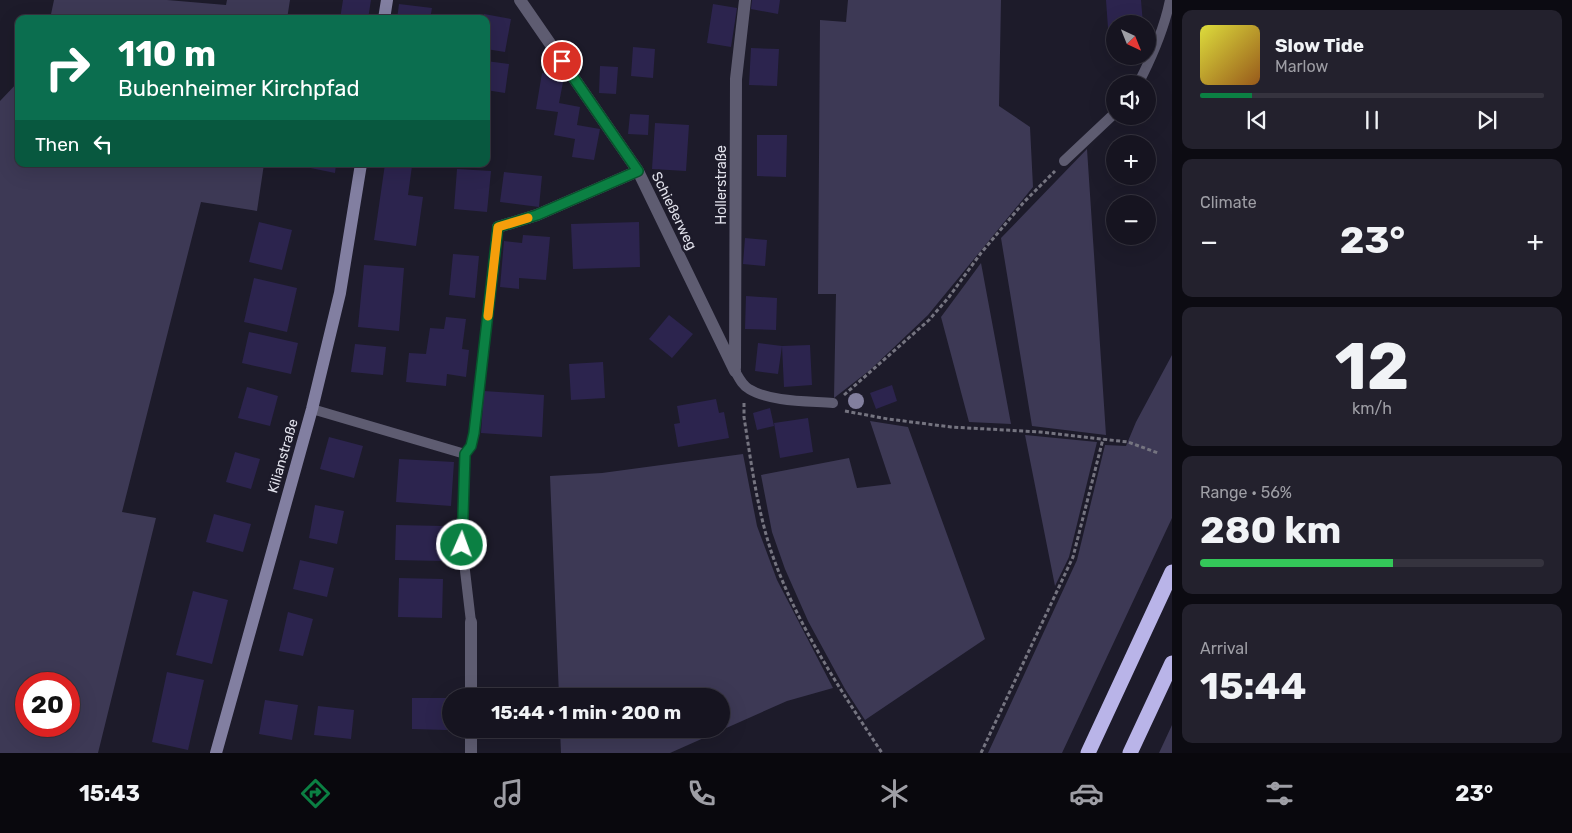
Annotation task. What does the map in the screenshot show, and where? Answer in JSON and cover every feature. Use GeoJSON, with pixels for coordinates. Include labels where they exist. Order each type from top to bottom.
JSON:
{"type":"FeatureCollection","features":[{"type":"Feature","properties":{"kind":"highway"},"geometry":{"type":"LineString","coordinates":[[1088,753],[1172,572]]}},
{"type":"Feature","properties":{"kind":"highway"},"geometry":{"type":"LineString","coordinates":[[1130,753],[1172,663]]}},
{"type":"Feature","properties":{"kind":"street"},"geometry":{"type":"LineString","coordinates":[[385,15],[387,0]]}},
{"type":"Feature","properties":{"kind":"street","name":"Schießerweg"},"geometry":{"type":"LineString","coordinates":[[520,0],[638,171],[735,371]]}},
{"type":"Feature","properties":{"kind":"street","name":"Hollerstraße"},"geometry":{"type":"LineString","coordinates":[[735,371],[736,80],[745,0]]}},
{"type":"Feature","properties":{"kind":"street","name":"Kilianstraße"},"geometry":{"type":"LineString","coordinates":[[216,753],[312,409],[340,293],[361,167]]}},
{"type":"Feature","properties":{"kind":"street"},"geometry":{"type":"LineString","coordinates":[[498,227],[537,215],[638,171]]}},
{"type":"Feature","properties":{"kind":"street"},"geometry":{"type":"LineString","coordinates":[[471,622],[471,688]]}},
{"type":"Feature","properties":{"kind":"street"},"geometry":{"type":"LineString","coordinates":[[470,753],[471,738]]}},
{"type":"Feature","properties":{"kind":"lane"},"geometry":{"type":"LineString","coordinates":[[1142,75],[1166,22],[1170,0]]}},
{"type":"Feature","properties":{"kind":"lane"},"geometry":{"type":"LineString","coordinates":[[1064,161],[1106,121]]}},
{"type":"Feature","properties":{"kind":"lane"},"geometry":{"type":"LineString","coordinates":[[471,622],[462,545],[465,454],[471,446],[474,433],[498,227]]}},
{"type":"Feature","properties":{"kind":"lane"},"geometry":{"type":"LineString","coordinates":[[735,371],[744,385],[762,395],[833,403]]}},
{"type":"Feature","properties":{"kind":"lane"},"geometry":{"type":"LineString","coordinates":[[312,409],[465,454]]}},
{"type":"Feature","properties":{"kind":"path"},"geometry":{"type":"LineString","coordinates":[[1064,161],[1024,202],[981,253],[929,320],[833,403],[846,411],[888,419],[951,427],[1040,432],[1128,442],[1158,453]]}},
{"type":"Feature","properties":{"kind":"path"},"geometry":{"type":"LineString","coordinates":[[744,385],[744,417],[760,513],[771,550],[799,615],[829,670],[882,753]]}},
{"type":"Feature","properties":{"kind":"path"},"geometry":{"type":"LineString","coordinates":[[981,753],[1073,556],[1103,439]]}},
{"type":"Feature","properties":{"kind":"shaded area"},"geometry":{"type":"Polygon","coordinates":[[[54,0],[167,0],[226,5],[227,0],[290,0],[288,15],[51,15],[54,0]]]}},
{"type":"Feature","properties":{"kind":"shaded area"},"geometry":{"type":"Polygon","coordinates":[[[848,0],[1001,0],[999,106],[1030,127],[1033,187],[928,315],[870,370],[834,398],[836,294],[818,294],[820,20],[846,22],[848,0]]]}},
{"type":"Feature","properties":{"kind":"shaded area"},"geometry":{"type":"Polygon","coordinates":[[[15,85],[15,167],[264,167],[257,211],[201,202],[122,512],[156,518],[98,753],[0,753],[0,101],[15,85]]]}},
{"type":"Feature","properties":{"kind":"shaded area"},"geometry":{"type":"Polygon","coordinates":[[[1087,149],[1106,435],[1032,426],[1001,238],[1087,149]]]}},
{"type":"Feature","properties":{"kind":"shaded area"},"geometry":{"type":"Polygon","coordinates":[[[981,263],[1011,424],[969,422],[941,317],[981,263]]]}},
{"type":"Feature","properties":{"kind":"shaded area"},"geometry":{"type":"Polygon","coordinates":[[[1172,355],[1172,518],[1062,753],[988,753],[1077,560],[1105,445],[1126,446],[1136,422],[1172,355]]]}},
{"type":"Feature","properties":{"kind":"shaded area"},"geometry":{"type":"Polygon","coordinates":[[[870,421],[908,427],[985,639],[865,720],[845,689],[808,621],[785,569],[772,532],[761,475],[849,458],[857,488],[891,484],[870,421]]]}},
{"type":"Feature","properties":{"kind":"shaded area"},"geometry":{"type":"Polygon","coordinates":[[[1025,435],[1097,442],[1069,557],[1055,586],[1025,435]]]}},
{"type":"Feature","properties":{"kind":"shaded area"},"geometry":{"type":"Polygon","coordinates":[[[743,454],[757,526],[777,580],[833,688],[787,701],[730,726],[730,688],[559,688],[550,476],[602,473],[743,454]]]}},
{"type":"Feature","properties":{"kind":"shaded area"},"geometry":{"type":"Polygon","coordinates":[[[1172,725],[1172,753],[1159,753],[1172,725]]]}},
{"type":"Feature","properties":{"kind":"shaded area"},"geometry":{"type":"Polygon","coordinates":[[[560,738],[704,738],[670,753],[561,753],[560,738]]]}},
{"type":"Feature","properties":{"kind":"building"},"geometry":{"type":"Polygon","coordinates":[[[343,0],[371,0],[369,15],[341,15],[343,0]]]}},
{"type":"Feature","properties":{"kind":"building"},"geometry":{"type":"Polygon","coordinates":[[[752,0],[780,0],[778,14],[751,9],[752,0]]]}},
{"type":"Feature","properties":{"kind":"building"},"geometry":{"type":"Polygon","coordinates":[[[1106,0],[1141,0],[1142,15],[1107,15],[1106,0]]]}},
{"type":"Feature","properties":{"kind":"building"},"geometry":{"type":"Polygon","coordinates":[[[399,4],[432,8],[431,15],[398,15],[399,4]]]}},
{"type":"Feature","properties":{"kind":"building"},"geometry":{"type":"Polygon","coordinates":[[[713,4],[737,8],[731,47],[707,43],[713,4]]]}},
{"type":"Feature","properties":{"kind":"building"},"geometry":{"type":"Polygon","coordinates":[[[490,15],[511,19],[505,52],[490,50],[490,15]]]}},
{"type":"Feature","properties":{"kind":"building"},"geometry":{"type":"Polygon","coordinates":[[[633,47],[655,49],[653,78],[631,76],[633,47]]]}},
{"type":"Feature","properties":{"kind":"building"},"geometry":{"type":"Polygon","coordinates":[[[751,48],[779,49],[777,86],[749,85],[751,48]]]}},
{"type":"Feature","properties":{"kind":"building"},"geometry":{"type":"Polygon","coordinates":[[[490,62],[509,64],[505,93],[490,91],[490,62]]]}},
{"type":"Feature","properties":{"kind":"building"},"geometry":{"type":"Polygon","coordinates":[[[600,66],[618,67],[616,94],[599,93],[600,66]]]}},
{"type":"Feature","properties":{"kind":"building"},"geometry":{"type":"Polygon","coordinates":[[[542,73],[564,77],[559,103],[580,107],[577,125],[600,129],[594,160],[572,157],[575,139],[554,135],[558,112],[536,109],[542,73]]]}},
{"type":"Feature","properties":{"kind":"building"},"geometry":{"type":"Polygon","coordinates":[[[630,114],[649,115],[648,135],[628,134],[630,114]]]}},
{"type":"Feature","properties":{"kind":"building"},"geometry":{"type":"Polygon","coordinates":[[[655,123],[689,125],[686,171],[652,169],[655,123]]]}},
{"type":"Feature","properties":{"kind":"building"},"geometry":{"type":"Polygon","coordinates":[[[757,135],[787,135],[786,177],[757,176],[757,135]]]}},
{"type":"Feature","properties":{"kind":"building"},"geometry":{"type":"Polygon","coordinates":[[[306,167],[336,167],[335,173],[306,167]]]}},
{"type":"Feature","properties":{"kind":"building"},"geometry":{"type":"Polygon","coordinates":[[[385,167],[412,167],[408,195],[423,197],[416,246],[374,240],[385,167]]]}},
{"type":"Feature","properties":{"kind":"building"},"geometry":{"type":"Polygon","coordinates":[[[457,169],[491,171],[487,212],[454,209],[457,169]]]}},
{"type":"Feature","properties":{"kind":"building"},"geometry":{"type":"Polygon","coordinates":[[[504,172],[542,176],[539,207],[500,202],[504,172]]]}},
{"type":"Feature","properties":{"kind":"building"},"geometry":{"type":"Polygon","coordinates":[[[259,222],[292,230],[282,270],[249,262],[259,222]]]}},
{"type":"Feature","properties":{"kind":"building"},"geometry":{"type":"Polygon","coordinates":[[[639,222],[640,267],[573,269],[571,224],[639,222]]]}},
{"type":"Feature","properties":{"kind":"building"},"geometry":{"type":"Polygon","coordinates":[[[523,235],[550,237],[546,280],[519,278],[519,289],[500,287],[504,241],[522,243],[523,235]]]}},
{"type":"Feature","properties":{"kind":"building"},"geometry":{"type":"Polygon","coordinates":[[[745,238],[767,240],[765,266],[743,264],[745,238]]]}},
{"type":"Feature","properties":{"kind":"building"},"geometry":{"type":"Polygon","coordinates":[[[453,254],[479,256],[475,298],[449,295],[453,254]]]}},
{"type":"Feature","properties":{"kind":"building"},"geometry":{"type":"Polygon","coordinates":[[[364,265],[404,268],[399,331],[358,327],[364,265]]]}},
{"type":"Feature","properties":{"kind":"building"},"geometry":{"type":"Polygon","coordinates":[[[254,278],[297,288],[287,332],[244,322],[254,278]]]}},
{"type":"Feature","properties":{"kind":"building"},"geometry":{"type":"Polygon","coordinates":[[[746,296],[777,298],[776,330],[745,329],[746,296]]]}},
{"type":"Feature","properties":{"kind":"building"},"geometry":{"type":"Polygon","coordinates":[[[669,315],[693,334],[672,358],[649,339],[669,315]]]}},
{"type":"Feature","properties":{"kind":"building"},"geometry":{"type":"Polygon","coordinates":[[[446,317],[466,319],[462,349],[469,350],[466,377],[447,374],[446,386],[406,382],[409,353],[426,354],[430,328],[444,329],[446,317]]]}},
{"type":"Feature","properties":{"kind":"building"},"geometry":{"type":"Polygon","coordinates":[[[249,332],[298,343],[291,374],[242,363],[249,332]]]}},
{"type":"Feature","properties":{"kind":"building"},"geometry":{"type":"Polygon","coordinates":[[[758,343],[782,346],[778,374],[755,371],[758,343]]]}},
{"type":"Feature","properties":{"kind":"building"},"geometry":{"type":"Polygon","coordinates":[[[355,344],[386,347],[383,375],[351,372],[355,344]]]}},
{"type":"Feature","properties":{"kind":"building"},"geometry":{"type":"Polygon","coordinates":[[[810,345],[812,385],[784,387],[782,346],[810,345]]]}},
{"type":"Feature","properties":{"kind":"building"},"geometry":{"type":"Polygon","coordinates":[[[603,362],[605,398],[571,400],[569,364],[603,362]]]}},
{"type":"Feature","properties":{"kind":"building"},"geometry":{"type":"Polygon","coordinates":[[[892,385],[897,401],[876,409],[870,393],[892,385]]]}},
{"type":"Feature","properties":{"kind":"building"},"geometry":{"type":"Polygon","coordinates":[[[247,387],[278,396],[270,426],[238,418],[247,387]]]}},
{"type":"Feature","properties":{"kind":"building"},"geometry":{"type":"Polygon","coordinates":[[[484,391],[544,395],[542,437],[481,433],[484,391]]]}},
{"type":"Feature","properties":{"kind":"building"},"geometry":{"type":"Polygon","coordinates":[[[716,399],[719,413],[724,412],[729,438],[678,447],[674,424],[680,423],[677,406],[716,399]]]}},
{"type":"Feature","properties":{"kind":"building"},"geometry":{"type":"Polygon","coordinates":[[[770,408],[774,426],[757,430],[753,413],[770,408]]]}},
{"type":"Feature","properties":{"kind":"building"},"geometry":{"type":"Polygon","coordinates":[[[808,418],[813,452],[780,458],[774,423],[808,418]]]}},
{"type":"Feature","properties":{"kind":"building"},"geometry":{"type":"Polygon","coordinates":[[[329,437],[363,446],[354,478],[320,469],[329,437]]]}},
{"type":"Feature","properties":{"kind":"building"},"geometry":{"type":"Polygon","coordinates":[[[235,452],[260,459],[251,489],[226,482],[235,452]]]}},
{"type":"Feature","properties":{"kind":"building"},"geometry":{"type":"Polygon","coordinates":[[[399,459],[454,462],[451,506],[396,502],[399,459]]]}},
{"type":"Feature","properties":{"kind":"building"},"geometry":{"type":"Polygon","coordinates":[[[315,505],[344,511],[337,544],[309,538],[315,505]]]}},
{"type":"Feature","properties":{"kind":"building"},"geometry":{"type":"Polygon","coordinates":[[[214,514],[251,524],[243,552],[206,542],[214,514]]]}},
{"type":"Feature","properties":{"kind":"building"},"geometry":{"type":"Polygon","coordinates":[[[396,525],[443,526],[442,561],[395,560],[396,525]]]}},
{"type":"Feature","properties":{"kind":"building"},"geometry":{"type":"Polygon","coordinates":[[[300,560],[334,568],[327,597],[293,589],[300,560]]]}},
{"type":"Feature","properties":{"kind":"building"},"geometry":{"type":"Polygon","coordinates":[[[399,578],[443,579],[442,618],[398,617],[399,578]]]}},
{"type":"Feature","properties":{"kind":"building"},"geometry":{"type":"Polygon","coordinates":[[[193,591],[228,600],[212,664],[176,655],[193,591]]]}},
{"type":"Feature","properties":{"kind":"building"},"geometry":{"type":"Polygon","coordinates":[[[288,612],[313,619],[303,656],[279,651],[288,612]]]}},
{"type":"Feature","properties":{"kind":"building"},"geometry":{"type":"Polygon","coordinates":[[[167,672],[204,680],[188,750],[152,742],[167,672]]]}},
{"type":"Feature","properties":{"kind":"building"},"geometry":{"type":"Polygon","coordinates":[[[412,698],[442,698],[442,730],[412,729],[412,698]]]}},
{"type":"Feature","properties":{"kind":"building"},"geometry":{"type":"Polygon","coordinates":[[[265,700],[298,705],[292,740],[259,734],[265,700]]]}},
{"type":"Feature","properties":{"kind":"building"},"geometry":{"type":"Polygon","coordinates":[[[318,706],[354,710],[351,739],[314,735],[318,706]]]}},
{"type":"Feature","properties":{"kind":"slow traffic"},"geometry":{"type":"LineString","coordinates":[[488,316],[498,227],[528,218]]}},
{"type":"Feature","properties":{"kind":"route"},"geometry":{"type":"LineString","coordinates":[[462,545],[465,454],[471,446],[474,433],[498,227],[537,215],[638,171],[562,61]]}}]}
